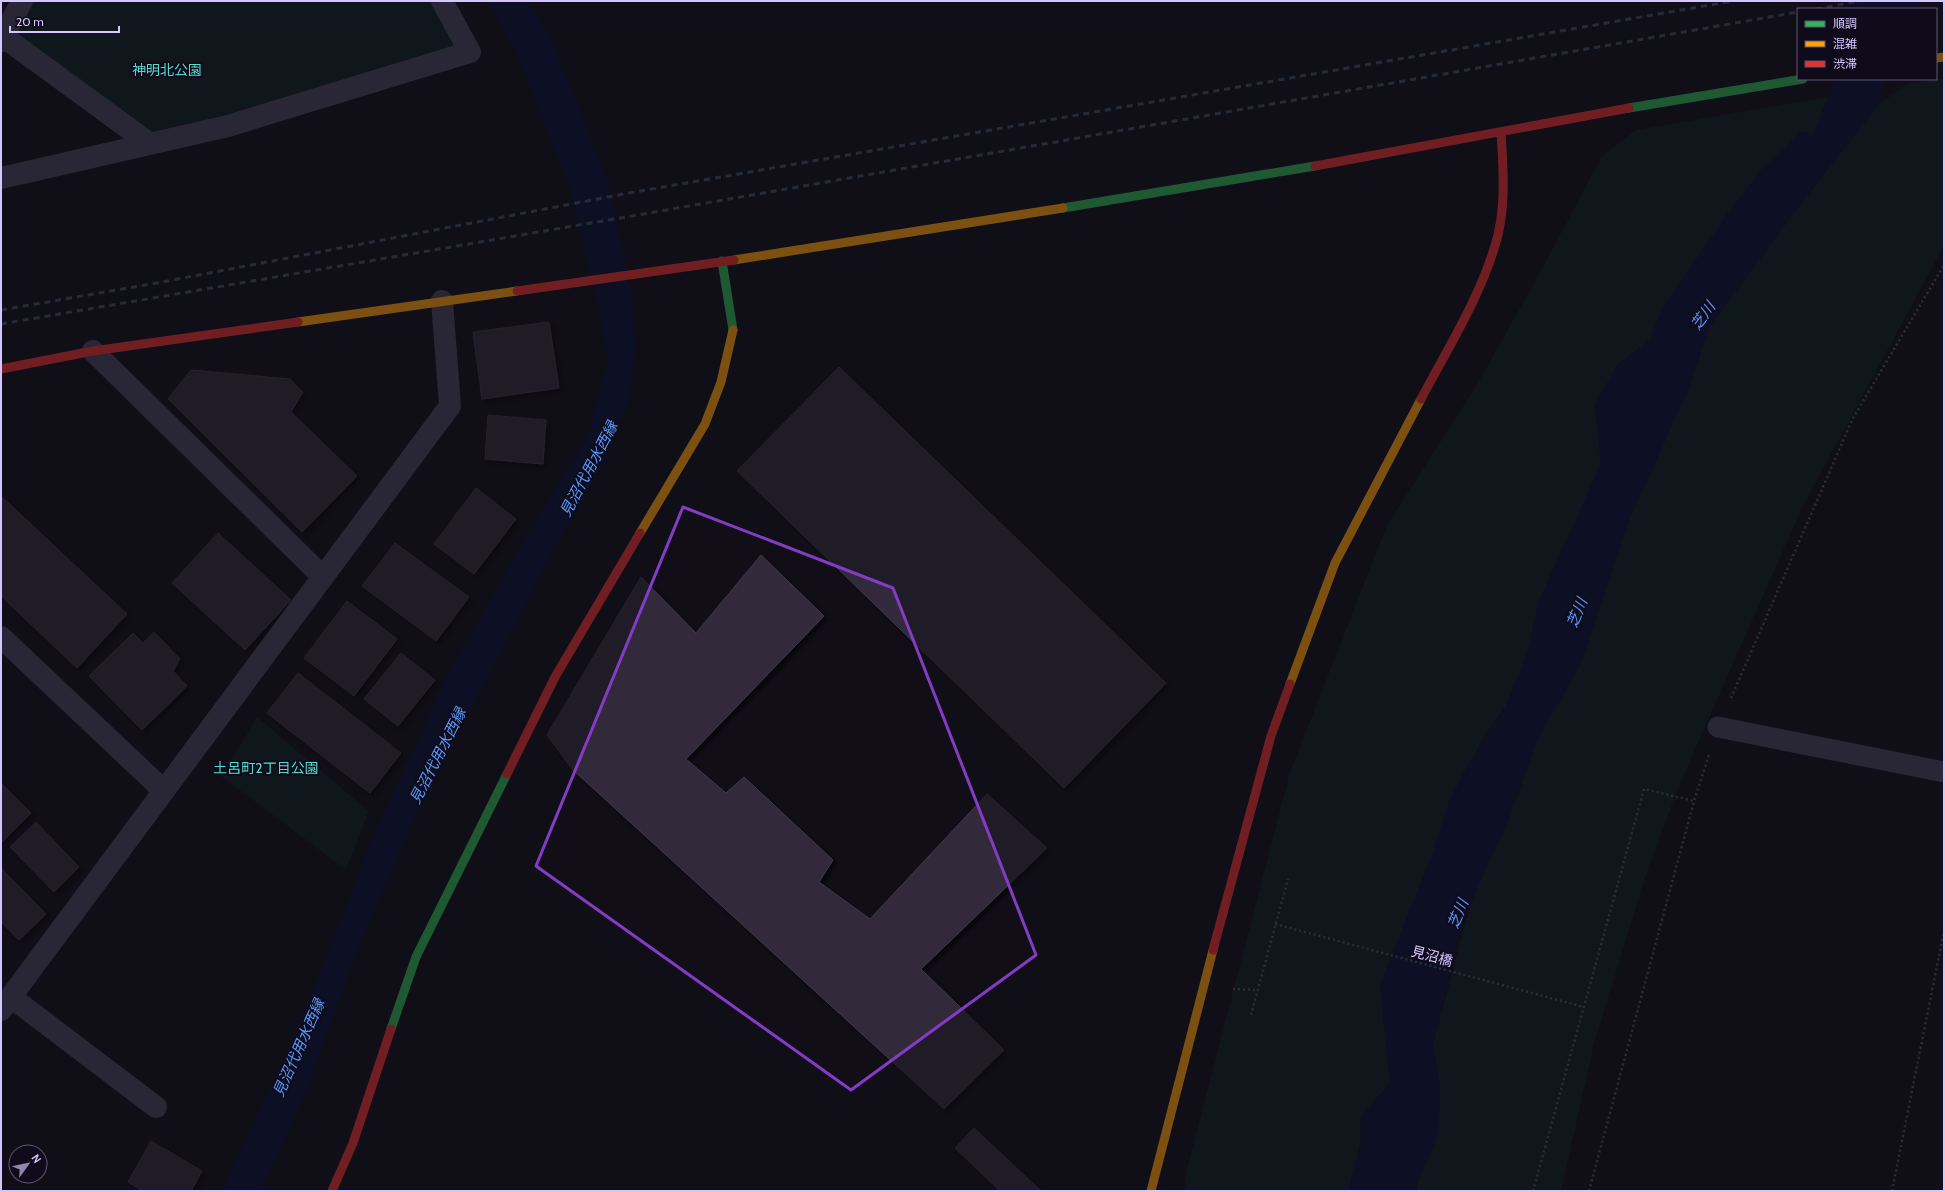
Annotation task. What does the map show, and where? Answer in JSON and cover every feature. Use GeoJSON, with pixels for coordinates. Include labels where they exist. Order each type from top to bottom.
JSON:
{"type":"FeatureCollection","features":[{"type":"Feature","properties":{"kind":"street"},"geometry":{"type":"LineString","coordinates":[[22,1],[2,38],[150,144]]}},
{"type":"Feature","properties":{"kind":"street"},"geometry":{"type":"LineString","coordinates":[[1,178],[228,126],[470,52],[442,1]]}},
{"type":"Feature","properties":{"kind":"street"},"geometry":{"type":"LineString","coordinates":[[1,369],[93,351],[589,279],[810,249],[1218,183],[1658,103],[1797,80]]}},
{"type":"Feature","properties":{"kind":"street"},"geometry":{"type":"LineString","coordinates":[[1151,1191],[1202,989],[1272,736],[1303,646],[1335,563],[1479,290],[1498,234],[1504,181],[1501,132]]}},
{"type":"Feature","properties":{"kind":"street"},"geometry":{"type":"LineString","coordinates":[[332,1191],[354,1143],[416,957],[555,677],[705,424],[721,382],[733,328],[722,261]]}},
{"type":"Feature","properties":{"kind":"street"},"geometry":{"type":"LineString","coordinates":[[156,1107],[6,1004],[163,790],[450,406],[442,301]]}},
{"type":"Feature","properties":{"kind":"street"},"geometry":{"type":"LineString","coordinates":[[93,351],[324,576]]}},
{"type":"Feature","properties":{"kind":"street"},"geometry":{"type":"LineString","coordinates":[[1,637],[163,790]]}},
{"type":"Feature","properties":{"kind":"lane"},"geometry":{"type":"LineString","coordinates":[[1718,727],[1944,772]]}},
{"type":"Feature","properties":{"kind":"path"},"geometry":{"type":"LineString","coordinates":[[1533,1191],[1644,789],[1694,801]]}},
{"type":"Feature","properties":{"kind":"path"},"geometry":{"type":"LineString","coordinates":[[1251,1014],[1288,879]]}},
{"type":"Feature","properties":{"kind":"path","name":"見沼橋"},"geometry":{"type":"LineString","coordinates":[[1275,924],[1584,1007]]}},
{"type":"Feature","properties":{"kind":"path"},"geometry":{"type":"LineString","coordinates":[[1892,1191],[1944,931]]}},
{"type":"Feature","properties":{"kind":"highlighted area"},"geometry":{"type":"Polygon","coordinates":[[[683,507],[893,588],[1036,955],[851,1090],[536,866],[683,507]]]}},
{"type":"Feature","properties":{"kind":"green space","name":"神明北公園"},"geometry":{"type":"Polygon","coordinates":[[[22,1],[442,1],[470,52],[150,144],[3,37],[22,1]]]}},
{"type":"Feature","properties":{"kind":"green space"},"geometry":{"type":"Polygon","coordinates":[[[1944,78],[1944,246],[1802,508],[1679,786],[1646,875],[1594,1044],[1561,1191],[1416,1191],[1440,1086],[1433,1044],[1471,902],[1509,818],[1539,736],[1581,664],[1628,523],[1690,385],[1709,327],[1796,210],[1879,104],[1907,84],[1944,78]]]}},
{"type":"Feature","properties":{"kind":"green space"},"geometry":{"type":"Polygon","coordinates":[[[1828,97],[1814,134],[1801,132],[1762,169],[1726,216],[1663,308],[1649,341],[1617,365],[1595,405],[1601,464],[1539,601],[1527,653],[1506,706],[1485,735],[1449,802],[1432,855],[1380,985],[1390,1083],[1360,1117],[1361,1141],[1348,1191],[1184,1191],[1187,1169],[1290,772],[1387,525],[1476,386],[1532,287],[1602,156],[1636,130],[1828,97]]]}},
{"type":"Feature","properties":{"kind":"green space","name":"土呂町2丁目公園"},"geometry":{"type":"Polygon","coordinates":[[[257,717],[369,811],[346,870],[221,776],[257,717]]]}},
{"type":"Feature","properties":{"kind":"water","name":"見沼代用水西縁"},"geometry":{"type":"Polygon","coordinates":[[[488,1],[528,1],[551,38],[609,186],[632,298],[636,353],[626,409],[606,459],[551,553],[525,606],[416,814],[362,938],[303,1099],[260,1191],[222,1191],[284,1059],[328,954],[377,828],[452,667],[528,534],[588,436],[608,361],[599,307],[570,189],[516,51],[488,1]]]}},
{"type":"Feature","properties":{"kind":"water"},"geometry":{"type":"Polygon","coordinates":[[[1845,1],[1923,1],[1920,8],[1844,8],[1845,1]]]}},
{"type":"Feature","properties":{"kind":"water","name":"芝川"},"geometry":{"type":"Polygon","coordinates":[[[1835,80],[1884,80],[1879,104],[1796,210],[1709,327],[1690,385],[1628,523],[1581,664],[1539,736],[1509,818],[1471,902],[1447,970],[1450,971],[1433,1044],[1440,1086],[1439,1132],[1417,1184],[1416,1191],[1348,1191],[1361,1141],[1360,1117],[1390,1083],[1380,985],[1432,855],[1449,802],[1466,768],[1506,706],[1527,653],[1539,601],[1601,464],[1595,405],[1617,365],[1649,341],[1663,308],[1726,216],[1762,169],[1801,131],[1814,134],[1835,80]]]}},
{"type":"Feature","properties":{"kind":"building"},"geometry":{"type":"Polygon","coordinates":[[[549,322],[559,388],[482,399],[473,332],[549,322]]]}},
{"type":"Feature","properties":{"kind":"building"},"geometry":{"type":"Polygon","coordinates":[[[839,367],[1166,683],[1064,788],[737,471],[839,367]]]}},
{"type":"Feature","properties":{"kind":"building"},"geometry":{"type":"Polygon","coordinates":[[[191,370],[290,379],[303,392],[291,412],[357,476],[302,532],[168,399],[191,370]]]}},
{"type":"Feature","properties":{"kind":"building"},"geometry":{"type":"Polygon","coordinates":[[[488,415],[546,420],[543,464],[485,459],[488,415]]]}},
{"type":"Feature","properties":{"kind":"building"},"geometry":{"type":"Polygon","coordinates":[[[476,488],[516,519],[474,574],[434,544],[476,488]]]}},
{"type":"Feature","properties":{"kind":"building"},"geometry":{"type":"Polygon","coordinates":[[[1,496],[127,614],[77,668],[1,596],[1,496]]]}},
{"type":"Feature","properties":{"kind":"building"},"geometry":{"type":"Polygon","coordinates":[[[218,533],[291,600],[245,650],[172,583],[218,533]]]}},
{"type":"Feature","properties":{"kind":"building"},"geometry":{"type":"Polygon","coordinates":[[[395,543],[469,597],[436,641],[362,586],[395,543]]]}},
{"type":"Feature","properties":{"kind":"building"},"geometry":{"type":"Polygon","coordinates":[[[761,555],[824,616],[686,759],[726,793],[744,777],[833,860],[819,882],[870,919],[987,794],[1047,848],[921,969],[1004,1050],[944,1109],[572,769],[547,735],[641,577],[696,633],[761,555]]]}},
{"type":"Feature","properties":{"kind":"building"},"geometry":{"type":"Polygon","coordinates":[[[347,601],[397,639],[354,696],[304,658],[347,601]]]}},
{"type":"Feature","properties":{"kind":"building"},"geometry":{"type":"Polygon","coordinates":[[[154,632],[180,659],[173,671],[187,686],[142,730],[89,676],[133,633],[143,643],[154,632]]]}},
{"type":"Feature","properties":{"kind":"building"},"geometry":{"type":"Polygon","coordinates":[[[401,653],[435,680],[398,726],[364,699],[401,653]]]}},
{"type":"Feature","properties":{"kind":"building"},"geometry":{"type":"Polygon","coordinates":[[[298,673],[401,753],[370,793],[267,713],[298,673]]]}},
{"type":"Feature","properties":{"kind":"building"},"geometry":{"type":"Polygon","coordinates":[[[1,783],[31,813],[1,843],[1,783]]]}},
{"type":"Feature","properties":{"kind":"building"},"geometry":{"type":"Polygon","coordinates":[[[36,822],[79,867],[54,892],[10,847],[36,822]]]}},
{"type":"Feature","properties":{"kind":"building"},"geometry":{"type":"Polygon","coordinates":[[[1,868],[46,914],[19,940],[1,922],[1,868]]]}},
{"type":"Feature","properties":{"kind":"building"},"geometry":{"type":"Polygon","coordinates":[[[974,1128],[1041,1191],[1000,1191],[955,1148],[974,1128]]]}},
{"type":"Feature","properties":{"kind":"building"},"geometry":{"type":"Polygon","coordinates":[[[151,1141],[202,1171],[191,1191],[143,1191],[128,1182],[151,1141]]]}},
{"type":"Feature","properties":{"kind":"railway"},"geometry":{"type":"LineString","coordinates":[[1,310],[157,283],[629,193],[1733,1]]}},
{"type":"Feature","properties":{"kind":"railway"},"geometry":{"type":"LineString","coordinates":[[1822,8],[1860,1]]}},
{"type":"Feature","properties":{"kind":"railway"},"geometry":{"type":"LineString","coordinates":[[1,324],[632,216],[1797,12]]}},
{"type":"Feature","properties":{"kind":"traffic: fast"},"geometry":{"type":"LineString","coordinates":[[1629,108],[1797,80]]}},
{"type":"Feature","properties":{"kind":"traffic: fast"},"geometry":{"type":"LineString","coordinates":[[1063,208],[1315,166]]}},
{"type":"Feature","properties":{"kind":"traffic: fast"},"geometry":{"type":"LineString","coordinates":[[722,261],[733,330]]}},
{"type":"Feature","properties":{"kind":"traffic: fast"},"geometry":{"type":"LineString","coordinates":[[391,1029],[416,957],[507,774]]}},
{"type":"Feature","properties":{"kind":"traffic: slow"},"geometry":{"type":"LineString","coordinates":[[1937,58],[1944,57]]}},
{"type":"Feature","properties":{"kind":"traffic: slow"},"geometry":{"type":"LineString","coordinates":[[734,260],[1063,208]]}},
{"type":"Feature","properties":{"kind":"traffic: slow"},"geometry":{"type":"LineString","coordinates":[[298,322],[517,291]]}},
{"type":"Feature","properties":{"kind":"traffic: slow"},"geometry":{"type":"LineString","coordinates":[[640,533],[705,424],[721,382],[733,330]]}},
{"type":"Feature","properties":{"kind":"traffic: slow"},"geometry":{"type":"LineString","coordinates":[[1290,684],[1335,563],[1421,399]]}},
{"type":"Feature","properties":{"kind":"traffic: slow"},"geometry":{"type":"LineString","coordinates":[[1151,1191],[1213,950]]}},
{"type":"Feature","properties":{"kind":"traffic: jam"},"geometry":{"type":"LineString","coordinates":[[1315,166],[1629,108]]}},
{"type":"Feature","properties":{"kind":"traffic: jam"},"geometry":{"type":"LineString","coordinates":[[1421,399],[1454,339],[1484,278],[1492,257],[1501,222],[1503,196],[1501,132]]}},
{"type":"Feature","properties":{"kind":"traffic: jam"},"geometry":{"type":"LineString","coordinates":[[517,291],[734,260]]}},
{"type":"Feature","properties":{"kind":"traffic: jam"},"geometry":{"type":"LineString","coordinates":[[1,369],[93,351],[298,322]]}},
{"type":"Feature","properties":{"kind":"traffic: jam"},"geometry":{"type":"LineString","coordinates":[[507,774],[555,677],[640,533]]}},
{"type":"Feature","properties":{"kind":"traffic: jam"},"geometry":{"type":"LineString","coordinates":[[1213,950],[1271,736],[1290,684]]}},
{"type":"Feature","properties":{"kind":"traffic: jam"},"geometry":{"type":"LineString","coordinates":[[332,1191],[353,1143],[391,1029]]}}]}
